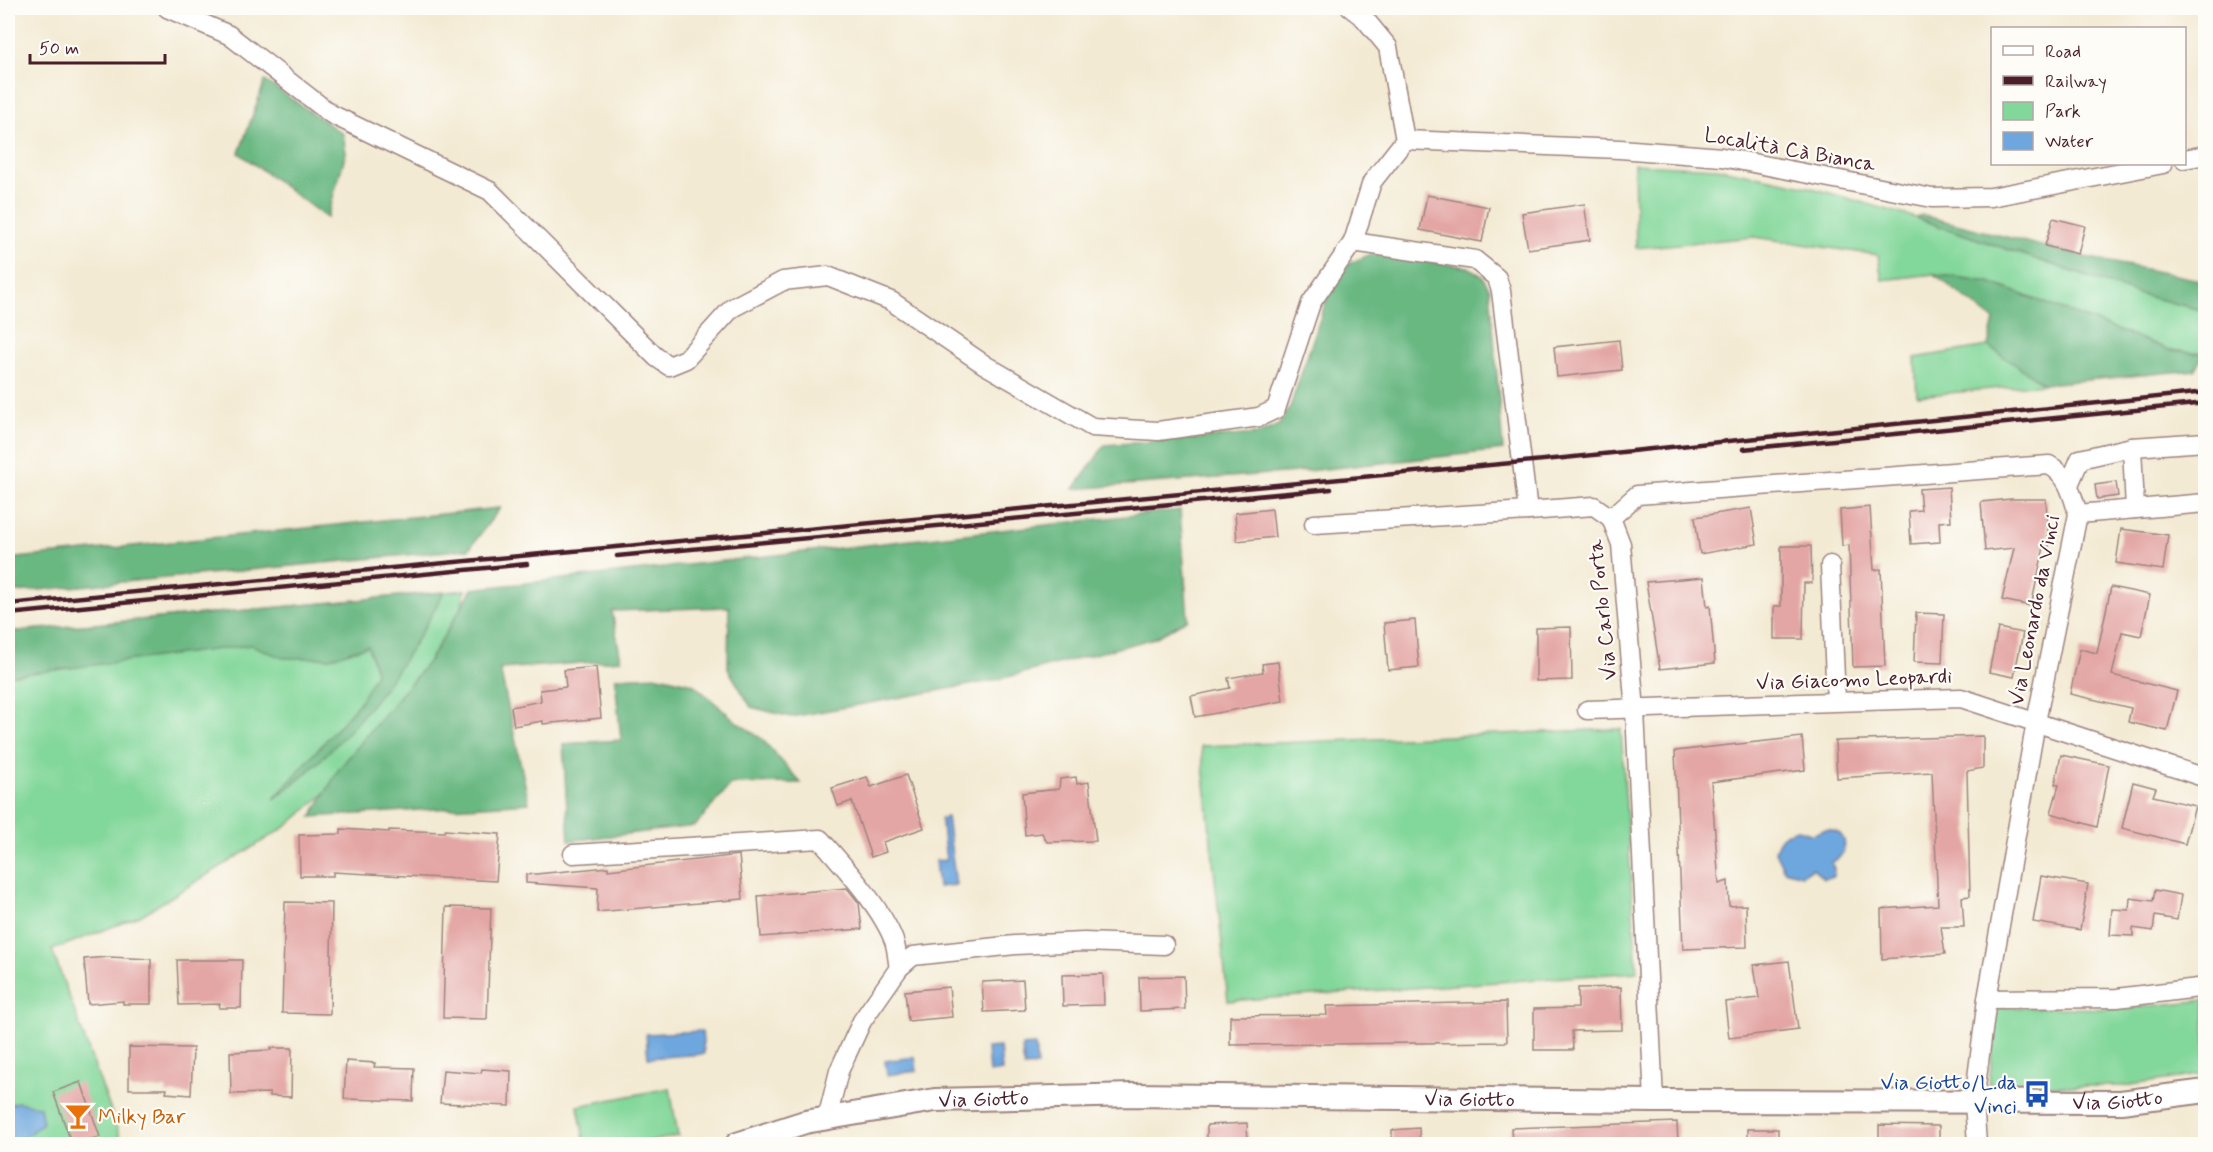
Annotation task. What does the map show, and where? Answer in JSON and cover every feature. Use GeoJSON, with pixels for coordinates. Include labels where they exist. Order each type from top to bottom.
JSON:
{"type":"FeatureCollection","features":[{"type":"Feature","properties":{"kind":"street"},"geometry":{"type":"LineString","coordinates":[[167,8],[229,35],[331,114],[490,191],[656,357],[669,366],[686,359],[732,308],[783,281],[828,276],[891,301],[985,365],[1092,427],[1158,431],[1258,417],[1276,409],[1311,303],[1353,242],[1372,182],[1405,140],[1388,47],[1365,18],[1351,8]]}},
{"type":"Feature","properties":{"kind":"street","name":"Località Cà Bianca"},"geometry":{"type":"LineString","coordinates":[[1405,140],[1620,149],[1722,157],[1932,198],[1991,197],[2158,165]]}},
{"type":"Feature","properties":{"kind":"street"},"geometry":{"type":"LineString","coordinates":[[2186,159],[2205,155]]}},
{"type":"Feature","properties":{"kind":"street"},"geometry":{"type":"LineString","coordinates":[[1353,242],[1475,260],[1497,278],[1501,291],[1528,511]]}},
{"type":"Feature","properties":{"kind":"street"},"geometry":{"type":"LineString","coordinates":[[2069,484],[2080,459],[2132,447],[2205,442]]}},
{"type":"Feature","properties":{"kind":"street"},"geometry":{"type":"LineString","coordinates":[[2132,447],[2135,509]]}},
{"type":"Feature","properties":{"kind":"street"},"geometry":{"type":"LineString","coordinates":[[1611,518],[1636,495],[2049,465],[2059,470],[2069,484]]}},
{"type":"Feature","properties":{"kind":"street","name":"Via Leonardo da Vinci"},"geometry":{"type":"LineString","coordinates":[[1977,1144],[1974,1101],[1987,999],[2036,722],[2078,514],[2069,484]]}},
{"type":"Feature","properties":{"kind":"street"},"geometry":{"type":"LineString","coordinates":[[2078,514],[2205,504]]}},
{"type":"Feature","properties":{"kind":"street","name":"Via Carlo Porta"},"geometry":{"type":"LineString","coordinates":[[1314,524],[1594,506],[1611,518],[1621,544],[1635,711],[1654,1101]]}},
{"type":"Feature","properties":{"kind":"street"},"geometry":{"type":"LineString","coordinates":[[1830,565],[1836,701]]}},
{"type":"Feature","properties":{"kind":"street","name":"Via Giacomo Leopardi"},"geometry":{"type":"LineString","coordinates":[[1587,710],[1635,711],[1836,701],[1961,698],[2205,778]]}},
{"type":"Feature","properties":{"kind":"street"},"geometry":{"type":"LineString","coordinates":[[573,854],[820,839],[849,873],[885,924],[894,941],[899,968]]}},
{"type":"Feature","properties":{"kind":"street"},"geometry":{"type":"LineString","coordinates":[[827,1119],[838,1071],[862,1021],[899,968],[913,956],[1015,945],[1084,942],[1164,945]]}},
{"type":"Feature","properties":{"kind":"street"},"geometry":{"type":"LineString","coordinates":[[1987,999],[2116,998],[2205,987]]}},
{"type":"Feature","properties":{"kind":"street","name":"Via Giotto"},"geometry":{"type":"LineString","coordinates":[[737,1144],[805,1122],[936,1101],[1133,1095],[1654,1101],[2121,1102],[2205,1091]]}},
{"type":"Feature","properties":{"kind":"green space"},"geometry":{"type":"Polygon","coordinates":[[[265,81],[343,134],[346,153],[327,218],[239,153],[265,81]]]}},
{"type":"Feature","properties":{"kind":"green space"},"geometry":{"type":"Polygon","coordinates":[[[1634,164],[1717,168],[1809,187],[1916,218],[2138,294],[2205,311],[2205,354],[2170,350],[1989,282],[1934,274],[1882,280],[1878,255],[1754,237],[1636,248],[1634,164]]]}},
{"type":"Feature","properties":{"kind":"green space"},"geometry":{"type":"Polygon","coordinates":[[[1921,215],[2080,256],[2205,281],[2205,311],[2138,294],[1916,218],[1921,215]]]}},
{"type":"Feature","properties":{"kind":"green space"},"geometry":{"type":"Polygon","coordinates":[[[1371,254],[1468,267],[1482,276],[1490,289],[1503,450],[1297,472],[1074,489],[1105,445],[1258,434],[1279,425],[1290,407],[1332,284],[1350,263],[1371,254]]]}},
{"type":"Feature","properties":{"kind":"green space"},"geometry":{"type":"Polygon","coordinates":[[[1934,274],[1989,282],[2170,350],[2205,354],[2195,370],[2044,384],[1988,346],[1994,320],[1934,274]]]}},
{"type":"Feature","properties":{"kind":"green space"},"geometry":{"type":"Polygon","coordinates":[[[1988,346],[2044,384],[1917,396],[1915,358],[1988,346]]]}},
{"type":"Feature","properties":{"kind":"green space"},"geometry":{"type":"Polygon","coordinates":[[[500,508],[469,549],[8,593],[8,559],[500,508]]]}},
{"type":"Feature","properties":{"kind":"green space"},"geometry":{"type":"Polygon","coordinates":[[[1180,510],[1188,619],[1155,638],[992,681],[791,717],[751,707],[728,669],[729,607],[612,611],[621,660],[500,669],[529,803],[311,817],[339,769],[429,661],[472,589],[1180,510]]]}},
{"type":"Feature","properties":{"kind":"green space"},"geometry":{"type":"Polygon","coordinates":[[[465,590],[458,623],[346,775],[287,826],[140,916],[52,950],[123,1144],[8,1144],[8,632],[465,590]]]}},
{"type":"Feature","properties":{"kind":"green space"},"geometry":{"type":"Polygon","coordinates":[[[444,592],[410,651],[371,706],[326,755],[274,799],[359,703],[376,673],[368,646],[330,658],[283,658],[251,645],[8,676],[8,632],[444,592]]]}},
{"type":"Feature","properties":{"kind":"green space"},"geometry":{"type":"Polygon","coordinates":[[[659,676],[693,684],[737,722],[762,739],[801,783],[731,784],[695,826],[569,841],[563,744],[621,740],[615,678],[659,676]]]}},
{"type":"Feature","properties":{"kind":"green space"},"geometry":{"type":"Polygon","coordinates":[[[1621,729],[1637,972],[1228,1001],[1201,746],[1621,729]]]}},
{"type":"Feature","properties":{"kind":"green space"},"geometry":{"type":"Polygon","coordinates":[[[2205,1000],[2205,1074],[2124,1086],[1989,1086],[1996,1007],[2122,1009],[2205,1000]]]}},
{"type":"Feature","properties":{"kind":"green space"},"geometry":{"type":"Polygon","coordinates":[[[670,1088],[678,1136],[636,1144],[585,1144],[578,1106],[670,1088]]]}},
{"type":"Feature","properties":{"kind":"water"},"geometry":{"type":"Polygon","coordinates":[[[947,817],[956,885],[938,887],[935,861],[946,860],[941,818],[947,817]]]}},
{"type":"Feature","properties":{"kind":"water"},"geometry":{"type":"Polygon","coordinates":[[[1797,829],[1813,835],[1822,830],[1831,830],[1838,832],[1842,837],[1844,850],[1831,863],[1834,868],[1833,877],[1823,879],[1813,868],[1802,875],[1784,870],[1775,852],[1776,847],[1782,837],[1797,829]]]}},
{"type":"Feature","properties":{"kind":"water"},"geometry":{"type":"Polygon","coordinates":[[[702,1031],[704,1054],[648,1058],[646,1034],[702,1031]]]}},
{"type":"Feature","properties":{"kind":"water"},"geometry":{"type":"Polygon","coordinates":[[[1035,1045],[1037,1066],[1024,1067],[1022,1046],[1035,1045]]]}},
{"type":"Feature","properties":{"kind":"water"},"geometry":{"type":"Polygon","coordinates":[[[1000,1047],[1002,1071],[989,1073],[987,1048],[1000,1047]]]}},
{"type":"Feature","properties":{"kind":"water"},"geometry":{"type":"Polygon","coordinates":[[[915,1057],[917,1071],[887,1075],[885,1061],[915,1057]]]}},
{"type":"Feature","properties":{"kind":"water"},"geometry":{"type":"Polygon","coordinates":[[[18,1102],[40,1107],[43,1123],[16,1144],[8,1144],[8,1105],[18,1102]]]}},
{"type":"Feature","properties":{"kind":"building"},"geometry":{"type":"Polygon","coordinates":[[[1427,195],[1489,207],[1482,242],[1420,230],[1427,195]]]}},
{"type":"Feature","properties":{"kind":"building"},"geometry":{"type":"Polygon","coordinates":[[[1584,204],[1590,240],[1528,249],[1522,213],[1584,204]]]}},
{"type":"Feature","properties":{"kind":"building"},"geometry":{"type":"Polygon","coordinates":[[[2053,218],[2085,226],[2078,254],[2045,246],[2053,218]]]}},
{"type":"Feature","properties":{"kind":"building"},"geometry":{"type":"Polygon","coordinates":[[[1619,340],[1622,370],[1557,377],[1554,347],[1619,340]]]}},
{"type":"Feature","properties":{"kind":"building"},"geometry":{"type":"Polygon","coordinates":[[[2116,482],[2118,496],[2097,499],[2095,485],[2116,482]]]}},
{"type":"Feature","properties":{"kind":"building"},"geometry":{"type":"Polygon","coordinates":[[[1949,487],[1951,521],[1939,522],[1940,542],[1911,544],[1909,511],[1921,510],[1919,489],[1949,487]]]}},
{"type":"Feature","properties":{"kind":"building"},"geometry":{"type":"Polygon","coordinates":[[[2046,499],[2049,547],[2044,547],[2031,606],[2002,600],[2014,548],[1985,551],[1981,502],[2046,499]]]}},
{"type":"Feature","properties":{"kind":"building"},"geometry":{"type":"Polygon","coordinates":[[[1870,507],[1874,570],[1881,569],[1885,666],[1853,667],[1849,545],[1842,546],[1840,510],[1870,507]]]}},
{"type":"Feature","properties":{"kind":"building"},"geometry":{"type":"Polygon","coordinates":[[[1751,508],[1757,544],[1700,554],[1695,517],[1751,508]]]}},
{"type":"Feature","properties":{"kind":"building"},"geometry":{"type":"Polygon","coordinates":[[[1272,509],[1275,537],[1237,541],[1235,513],[1272,509]]]}},
{"type":"Feature","properties":{"kind":"building"},"geometry":{"type":"Polygon","coordinates":[[[2121,529],[2168,535],[2163,570],[2116,563],[2121,529]]]}},
{"type":"Feature","properties":{"kind":"building"},"geometry":{"type":"Polygon","coordinates":[[[1781,546],[1811,546],[1812,583],[1804,583],[1803,639],[1774,639],[1774,606],[1781,606],[1781,546]]]}},
{"type":"Feature","properties":{"kind":"building"},"geometry":{"type":"Polygon","coordinates":[[[1704,577],[1707,607],[1710,606],[1715,663],[1660,669],[1646,582],[1704,577]]]}},
{"type":"Feature","properties":{"kind":"building"},"geometry":{"type":"Polygon","coordinates":[[[2111,587],[2150,595],[2141,636],[2122,632],[2112,675],[2177,691],[2167,731],[2128,722],[2131,708],[2070,694],[2080,649],[2097,653],[2111,587]]]}},
{"type":"Feature","properties":{"kind":"building"},"geometry":{"type":"Polygon","coordinates":[[[1916,613],[1944,614],[1942,663],[1914,662],[1916,613]]]}},
{"type":"Feature","properties":{"kind":"building"},"geometry":{"type":"Polygon","coordinates":[[[1415,620],[1419,667],[1388,670],[1384,623],[1415,620]]]}},
{"type":"Feature","properties":{"kind":"building"},"geometry":{"type":"Polygon","coordinates":[[[1571,627],[1572,680],[1536,681],[1536,628],[1571,627]]]}},
{"type":"Feature","properties":{"kind":"building"},"geometry":{"type":"Polygon","coordinates":[[[1998,628],[2023,633],[2014,677],[1989,672],[1998,628]]]}},
{"type":"Feature","properties":{"kind":"building"},"geometry":{"type":"Polygon","coordinates":[[[1278,662],[1283,701],[1195,717],[1191,696],[1230,688],[1228,678],[1263,672],[1262,664],[1278,662]]]}},
{"type":"Feature","properties":{"kind":"building"},"geometry":{"type":"Polygon","coordinates":[[[596,667],[601,718],[543,724],[543,721],[514,726],[511,707],[541,701],[540,690],[566,687],[564,670],[596,667]]]}},
{"type":"Feature","properties":{"kind":"building"},"geometry":{"type":"Polygon","coordinates":[[[1983,736],[1983,768],[1967,771],[1970,896],[1962,897],[1964,927],[1941,927],[1945,954],[1882,959],[1881,909],[1938,905],[1932,772],[1837,778],[1835,741],[1983,736]]]}},
{"type":"Feature","properties":{"kind":"building"},"geometry":{"type":"Polygon","coordinates":[[[1802,737],[1805,770],[1711,782],[1719,884],[1728,881],[1729,906],[1746,905],[1747,947],[1683,949],[1675,751],[1802,737]]]}},
{"type":"Feature","properties":{"kind":"building"},"geometry":{"type":"Polygon","coordinates":[[[2061,755],[2109,765],[2097,827],[2051,813],[2059,785],[2055,784],[2061,755]]]}},
{"type":"Feature","properties":{"kind":"building"},"geometry":{"type":"Polygon","coordinates":[[[906,775],[924,828],[883,842],[886,852],[871,857],[852,801],[838,806],[832,788],[867,777],[871,787],[906,775]]]}},
{"type":"Feature","properties":{"kind":"building"},"geometry":{"type":"Polygon","coordinates":[[[1076,777],[1077,784],[1089,782],[1096,841],[1047,842],[1042,833],[1025,835],[1022,793],[1059,789],[1060,779],[1076,777]]]}},
{"type":"Feature","properties":{"kind":"building"},"geometry":{"type":"Polygon","coordinates":[[[2133,782],[2156,788],[2153,796],[2195,806],[2185,844],[2122,828],[2133,782]]]}},
{"type":"Feature","properties":{"kind":"building"},"geometry":{"type":"Polygon","coordinates":[[[341,829],[389,832],[389,830],[444,832],[445,830],[500,834],[496,881],[333,872],[333,876],[300,876],[299,835],[341,834],[341,829]]]}},
{"type":"Feature","properties":{"kind":"building"},"geometry":{"type":"Polygon","coordinates":[[[739,855],[743,899],[597,912],[598,888],[526,883],[526,875],[608,867],[608,870],[739,855]]]}},
{"type":"Feature","properties":{"kind":"building"},"geometry":{"type":"Polygon","coordinates":[[[2041,876],[2088,884],[2080,930],[2033,922],[2041,876]]]}},
{"type":"Feature","properties":{"kind":"building"},"geometry":{"type":"Polygon","coordinates":[[[847,888],[859,903],[862,929],[761,937],[758,896],[847,888]]]}},
{"type":"Feature","properties":{"kind":"building"},"geometry":{"type":"Polygon","coordinates":[[[2155,890],[2181,895],[2177,920],[2155,916],[2153,931],[2133,928],[2133,936],[2110,935],[2112,909],[2129,910],[2130,898],[2153,901],[2155,890]]]}},
{"type":"Feature","properties":{"kind":"building"},"geometry":{"type":"Polygon","coordinates":[[[285,902],[332,903],[330,1014],[282,1013],[285,902]]]}},
{"type":"Feature","properties":{"kind":"building"},"geometry":{"type":"Polygon","coordinates":[[[446,907],[491,908],[487,1019],[443,1018],[446,907]]]}},
{"type":"Feature","properties":{"kind":"building"},"geometry":{"type":"Polygon","coordinates":[[[109,957],[151,959],[151,1004],[123,1004],[123,1001],[88,1004],[84,959],[109,957]]]}},
{"type":"Feature","properties":{"kind":"building"},"geometry":{"type":"Polygon","coordinates":[[[177,960],[242,960],[241,1008],[219,1008],[220,1004],[179,1005],[177,960]]]}},
{"type":"Feature","properties":{"kind":"building"},"geometry":{"type":"Polygon","coordinates":[[[1789,961],[1798,1029],[1729,1038],[1725,1002],[1759,998],[1754,965],[1789,961]]]}},
{"type":"Feature","properties":{"kind":"building"},"geometry":{"type":"Polygon","coordinates":[[[1103,974],[1104,1005],[1063,1006],[1062,975],[1103,974]]]}},
{"type":"Feature","properties":{"kind":"building"},"geometry":{"type":"Polygon","coordinates":[[[1184,976],[1185,1009],[1140,1011],[1139,977],[1184,976]]]}},
{"type":"Feature","properties":{"kind":"building"},"geometry":{"type":"Polygon","coordinates":[[[1023,980],[1025,1010],[984,1012],[982,982],[1023,980]]]}},
{"type":"Feature","properties":{"kind":"building"},"geometry":{"type":"Polygon","coordinates":[[[949,987],[952,1017],[908,1021],[905,991],[949,987]]]}},
{"type":"Feature","properties":{"kind":"building"},"geometry":{"type":"Polygon","coordinates":[[[1621,987],[1622,1030],[1572,1031],[1573,1050],[1534,1050],[1534,1009],[1578,1008],[1578,988],[1621,987]]]}},
{"type":"Feature","properties":{"kind":"building"},"geometry":{"type":"Polygon","coordinates":[[[1506,1002],[1507,1042],[1230,1045],[1230,1016],[1327,1015],[1326,1006],[1506,1002]]]}},
{"type":"Feature","properties":{"kind":"building"},"geometry":{"type":"Polygon","coordinates":[[[129,1047],[193,1048],[191,1095],[166,1093],[167,1089],[129,1089],[129,1047]]]}},
{"type":"Feature","properties":{"kind":"building"},"geometry":{"type":"Polygon","coordinates":[[[271,1048],[292,1048],[291,1097],[270,1096],[270,1093],[231,1094],[230,1052],[271,1050],[271,1048]]]}},
{"type":"Feature","properties":{"kind":"building"},"geometry":{"type":"Polygon","coordinates":[[[346,1061],[375,1063],[374,1067],[414,1068],[413,1101],[344,1099],[346,1061]]]}},
{"type":"Feature","properties":{"kind":"building"},"geometry":{"type":"Polygon","coordinates":[[[482,1069],[511,1071],[510,1106],[440,1103],[443,1070],[481,1073],[482,1069]]]}},
{"type":"Feature","properties":{"kind":"building"},"geometry":{"type":"Polygon","coordinates":[[[81,1082],[100,1137],[72,1144],[53,1092],[81,1082]]]}},
{"type":"Feature","properties":{"kind":"building"},"geometry":{"type":"Polygon","coordinates":[[[1677,1122],[1678,1144],[1512,1144],[1511,1128],[1677,1122]]]}},
{"type":"Feature","properties":{"kind":"building"},"geometry":{"type":"Polygon","coordinates":[[[1247,1123],[1248,1144],[1207,1144],[1207,1125],[1247,1123]]]}},
{"type":"Feature","properties":{"kind":"building"},"geometry":{"type":"Polygon","coordinates":[[[1879,1125],[1939,1126],[1939,1144],[1879,1144],[1879,1125]]]}},
{"type":"Feature","properties":{"kind":"building"},"geometry":{"type":"Polygon","coordinates":[[[1419,1128],[1420,1144],[1392,1144],[1392,1130],[1419,1128]]]}},
{"type":"Feature","properties":{"kind":"building"},"geometry":{"type":"Polygon","coordinates":[[[1748,1129],[1778,1129],[1778,1144],[1748,1144],[1748,1129]]]}},
{"type":"Feature","properties":{"kind":"railway"},"geometry":{"type":"LineString","coordinates":[[8,604],[1564,458],[2206,392]]}},
{"type":"Feature","properties":{"kind":"railway"},"geometry":{"type":"LineString","coordinates":[[1743,449],[2206,403]]}},
{"type":"Feature","properties":{"kind":"railway"},"geometry":{"type":"LineString","coordinates":[[617,556],[1331,489]]}},
{"type":"Feature","properties":{"kind":"railway"},"geometry":{"type":"LineString","coordinates":[[8,614],[527,564]]}},
{"type":"Feature","properties":{"kind":"place","name":"Via Giotto/L.da Vinci"},"geometry":{"type":"Point","coordinates":[2037,1094]}},
{"type":"Feature","properties":{"kind":"place","name":"Milky Bar"},"geometry":{"type":"Point","coordinates":[78,1116]}}]}
